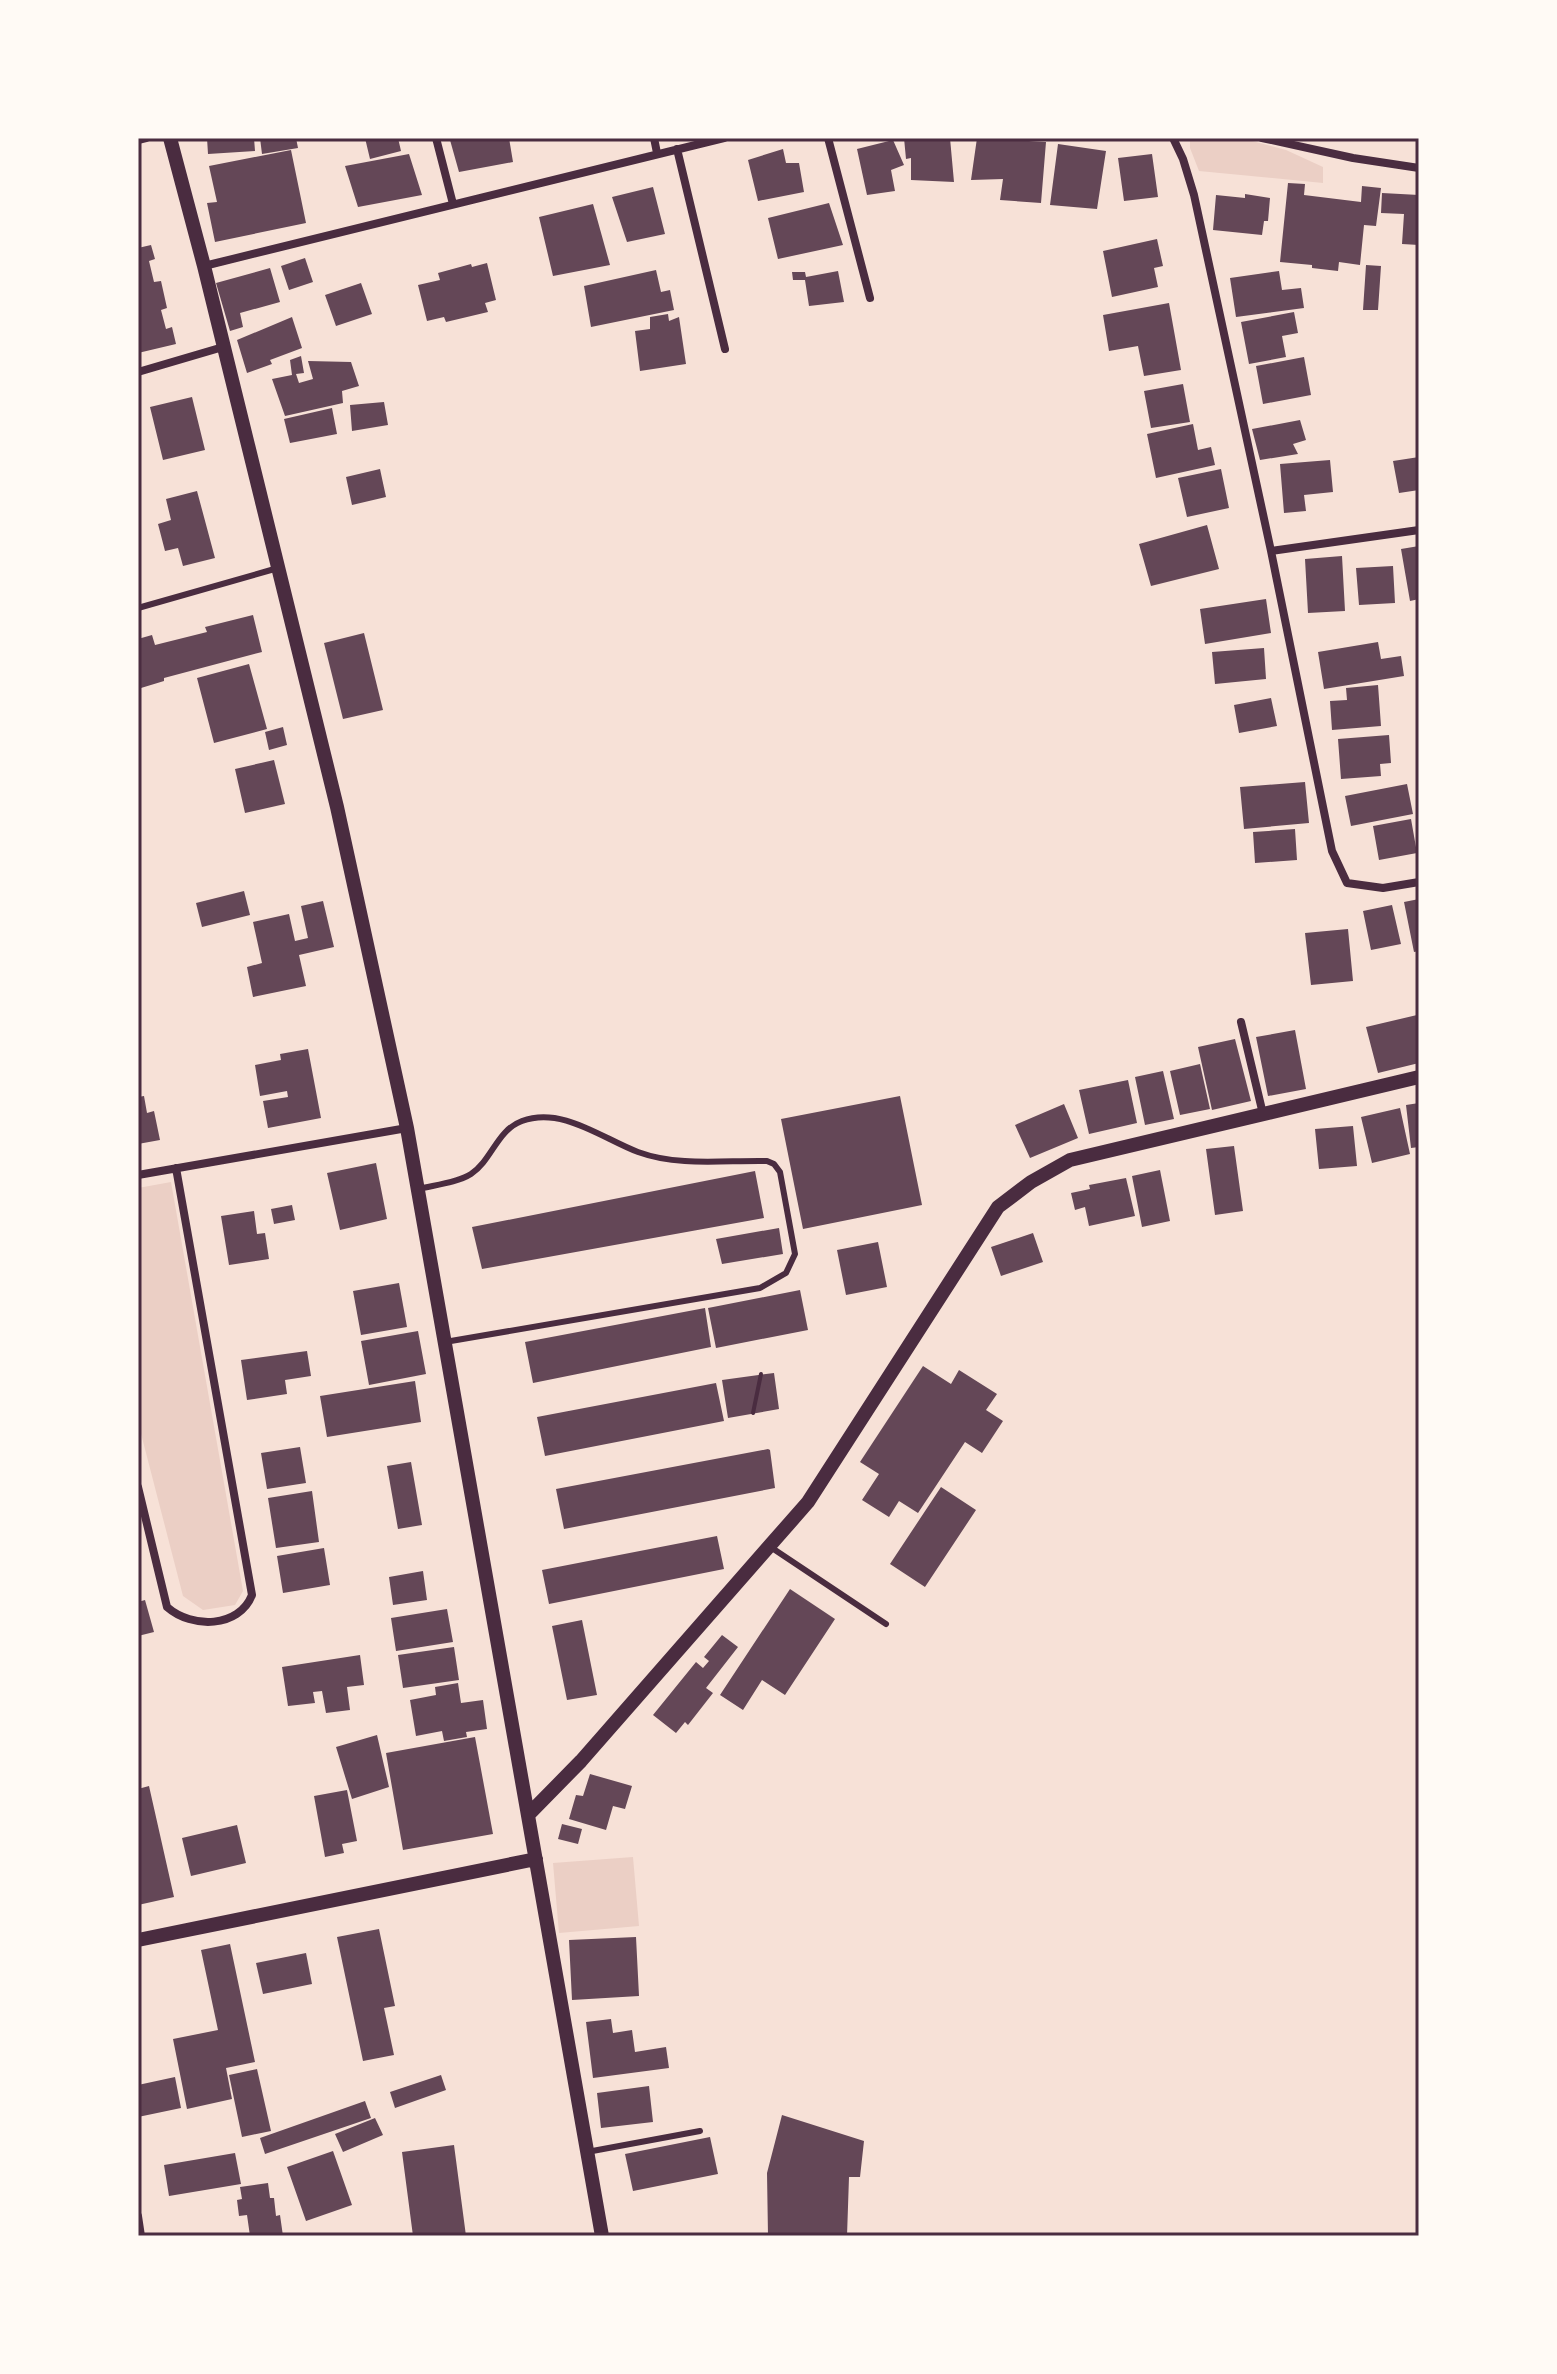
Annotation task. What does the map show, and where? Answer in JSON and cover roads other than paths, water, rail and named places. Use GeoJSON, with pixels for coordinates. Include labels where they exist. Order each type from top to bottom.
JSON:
{"type":"FeatureCollection","features":[{"type":"Feature","properties":{"kind":"street"},"geometry":{"type":"LineString","coordinates":[[138,140],[146,138]]}},
{"type":"Feature","properties":{"kind":"street"},"geometry":{"type":"LineString","coordinates":[[170,138],[337,807],[407,1128],[602,2236]]}},
{"type":"Feature","properties":{"kind":"street"},"geometry":{"type":"LineString","coordinates":[[436,138],[453,204]]}},
{"type":"Feature","properties":{"kind":"street"},"geometry":{"type":"LineString","coordinates":[[654,138],[657,153]]}},
{"type":"Feature","properties":{"kind":"street"},"geometry":{"type":"LineString","coordinates":[[204,266],[724,138]]}},
{"type":"Feature","properties":{"kind":"street"},"geometry":{"type":"LineString","coordinates":[[828,138],[870,298]]}},
{"type":"Feature","properties":{"kind":"street"},"geometry":{"type":"LineString","coordinates":[[1173,138],[1194,195],[1332,851],[1347,883],[1383,888],[1419,882]]}},
{"type":"Feature","properties":{"kind":"street"},"geometry":{"type":"LineString","coordinates":[[1262,138],[1353,158],[1419,168]]}},
{"type":"Feature","properties":{"kind":"street"},"geometry":{"type":"LineString","coordinates":[[677,149],[725,349]]}},
{"type":"Feature","properties":{"kind":"street"},"geometry":{"type":"LineString","coordinates":[[138,372],[223,347]]}},
{"type":"Feature","properties":{"kind":"street"},"geometry":{"type":"LineString","coordinates":[[1271,551],[1419,530]]}},
{"type":"Feature","properties":{"kind":"street"},"geometry":{"type":"LineString","coordinates":[[1241,1022],[1263,1114]]}},
{"type":"Feature","properties":{"kind":"street"},"geometry":{"type":"LineString","coordinates":[[528,1815],[581,1761],[808,1502],[998,1207],[1031,1182],[1070,1160],[1419,1077]]}},
{"type":"Feature","properties":{"kind":"street"},"geometry":{"type":"LineString","coordinates":[[138,1175],[407,1128]]}},
{"type":"Feature","properties":{"kind":"street"},"geometry":{"type":"LineString","coordinates":[[138,1487],[167,1607],[181,1617],[197,1622],[225,1619],[241,1613],[252,1595],[176,1168]]}},
{"type":"Feature","properties":{"kind":"street"},"geometry":{"type":"LineString","coordinates":[[138,1940],[536,1859]]}},
{"type":"Feature","properties":{"kind":"street"},"geometry":{"type":"LineString","coordinates":[[138,2216],[141,2236]]}},
{"type":"Feature","properties":{"kind":"lane"},"geometry":{"type":"LineString","coordinates":[[138,608],[278,568]]}},
{"type":"Feature","properties":{"kind":"lane"},"geometry":{"type":"LineString","coordinates":[[418,1189],[470,1174],[480,1166],[501,1136],[522,1120],[557,1119],[591,1130],[640,1153],[682,1160],[767,1161],[774,1164],[780,1172],[795,1254],[786,1273],[760,1288],[445,1342]]}},
{"type":"Feature","properties":{"kind":"lane"},"geometry":{"type":"LineString","coordinates":[[769,1546],[886,1624]]}},
{"type":"Feature","properties":{"kind":"lane"},"geometry":{"type":"LineString","coordinates":[[587,2152],[700,2131]]}}]}
